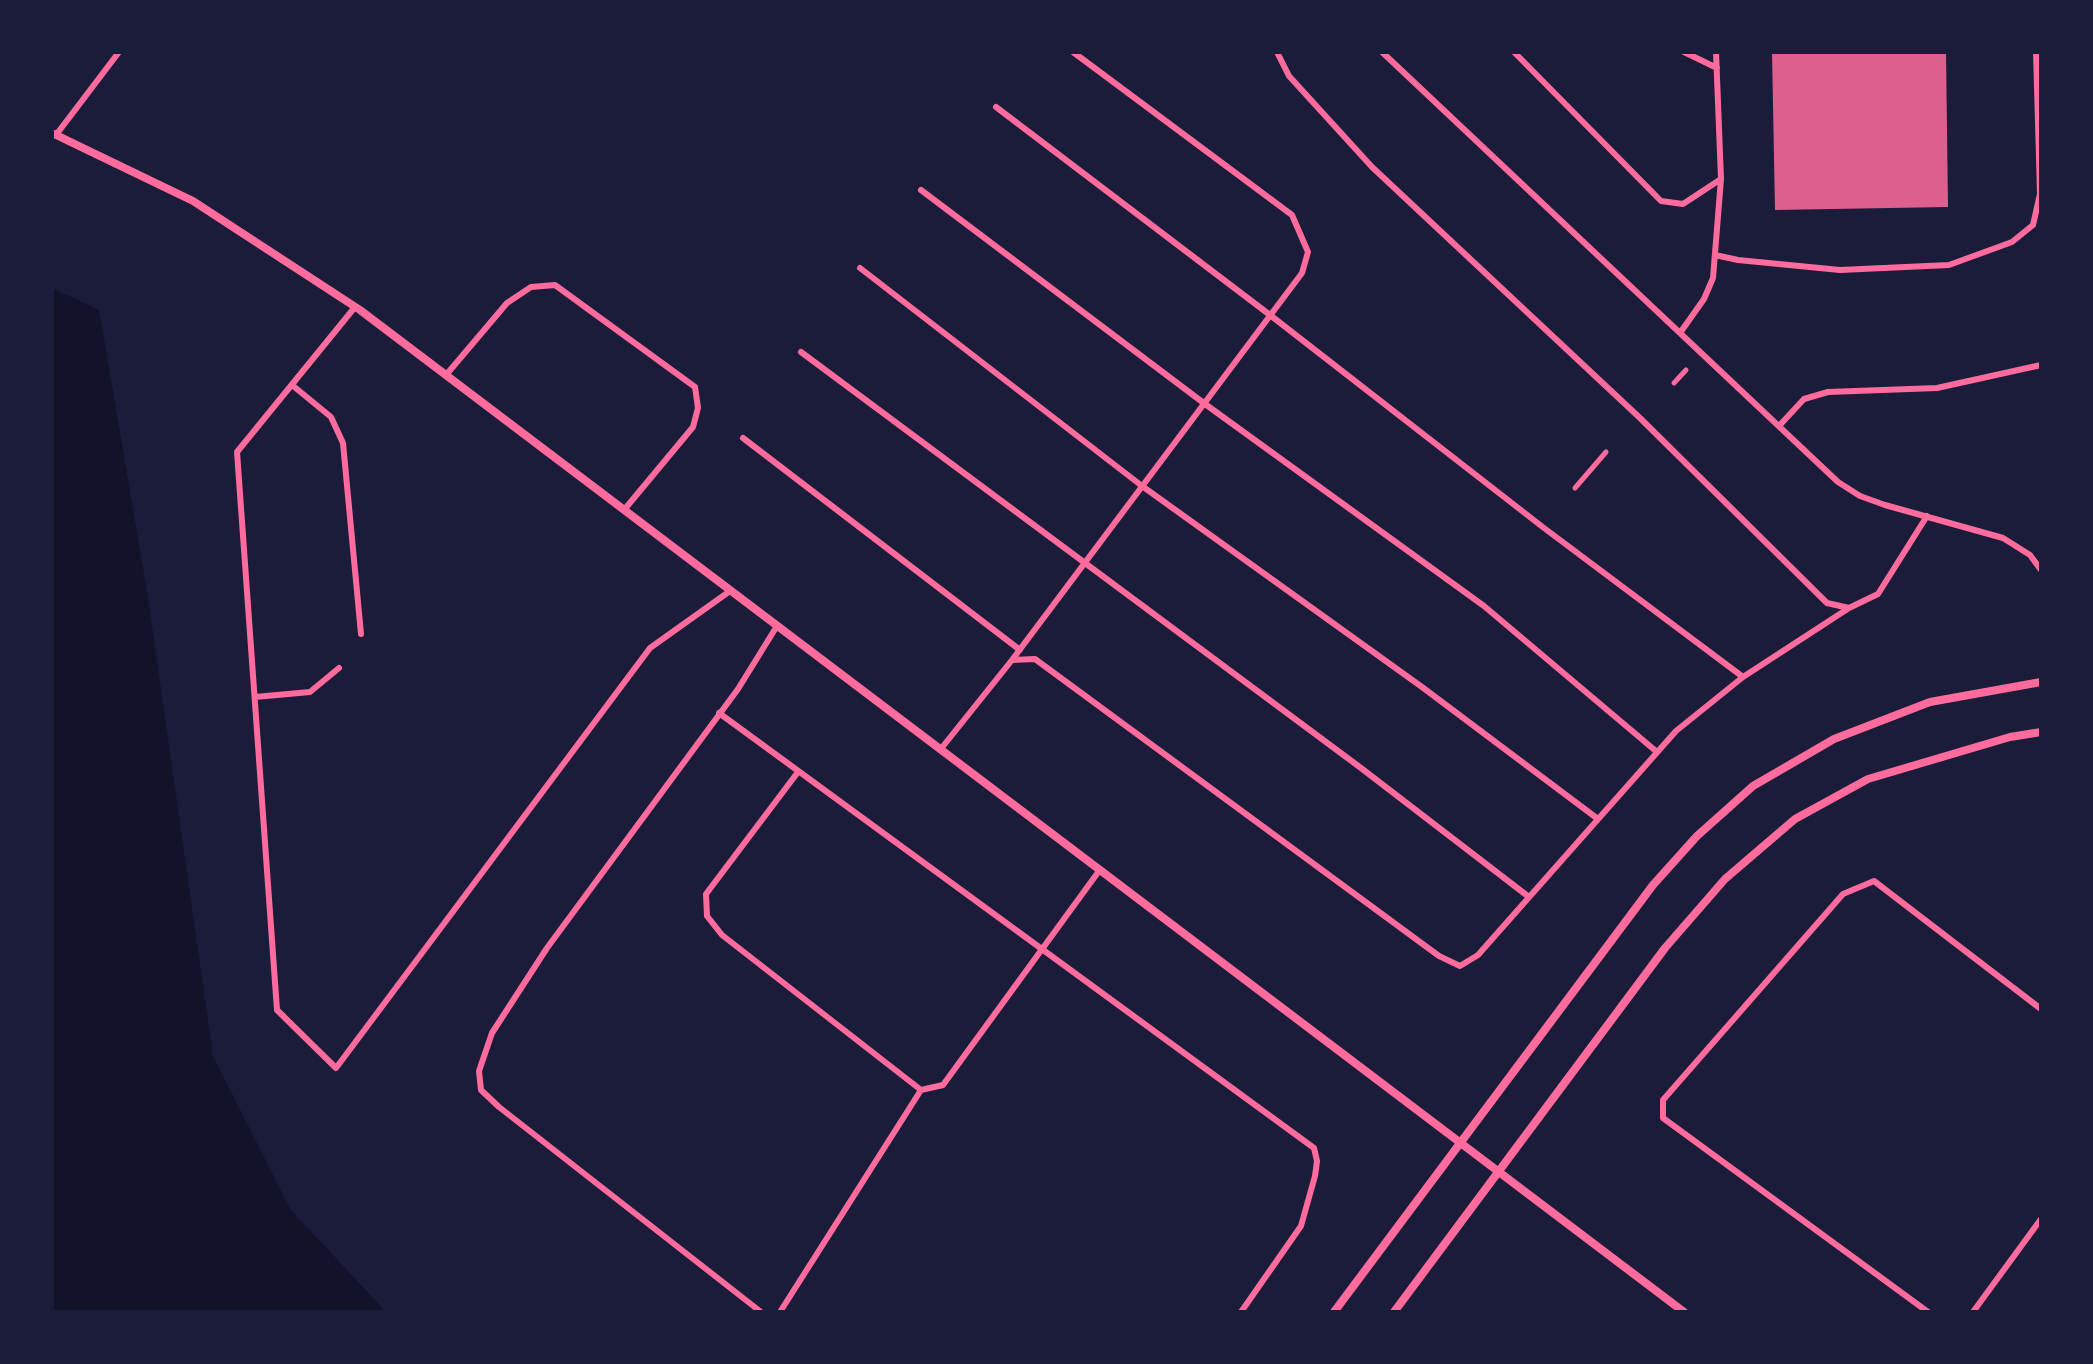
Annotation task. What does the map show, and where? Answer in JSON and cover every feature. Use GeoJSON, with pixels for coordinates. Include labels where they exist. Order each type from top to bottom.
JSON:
{"type":"FeatureCollection","features":[{"type":"Feature","properties":{"kind":"street"},"geometry":{"type":"LineString","coordinates":[[54,134],[193,201],[355,307],[1684,1312]]}},
{"type":"Feature","properties":{"kind":"street"},"geometry":{"type":"LineString","coordinates":[[1334,1312],[1653,885],[1697,836],[1753,786],[1834,739],[1930,702],[2041,682]]}},
{"type":"Feature","properties":{"kind":"street"},"geometry":{"type":"LineString","coordinates":[[1394,1312],[1665,948],[1725,879],[1795,819],[1868,779],[2010,737],[2041,732]]}},
{"type":"Feature","properties":{"kind":"lane"},"geometry":{"type":"LineString","coordinates":[[54,134],[119,52]]}},
{"type":"Feature","properties":{"kind":"lane"},"geometry":{"type":"LineString","coordinates":[[940,750],[1020,650],[1302,273],[1308,252],[1292,215],[1073,52]]}},
{"type":"Feature","properties":{"kind":"lane"},"geometry":{"type":"LineString","coordinates":[[1277,52],[1289,76],[1372,167],[1640,418],[1827,603],[1849,608]]}},
{"type":"Feature","properties":{"kind":"lane"},"geometry":{"type":"LineString","coordinates":[[1382,52],[1838,482],[1860,496],[1885,505],[2003,538],[2030,555],[2041,570]]}},
{"type":"Feature","properties":{"kind":"lane"},"geometry":{"type":"LineString","coordinates":[[1514,52],[1661,201],[1683,204],[1721,179]]}},
{"type":"Feature","properties":{"kind":"lane"},"geometry":{"type":"LineString","coordinates":[[1684,52],[1717,68]]}},
{"type":"Feature","properties":{"kind":"lane"},"geometry":{"type":"LineString","coordinates":[[1680,333],[1704,299],[1713,278],[1721,179],[1716,52]]}},
{"type":"Feature","properties":{"kind":"lane"},"geometry":{"type":"LineString","coordinates":[[1715,255],[1840,270],[1949,265],[2012,242],[2037,225],[2040,194],[2036,52]]}},
{"type":"Feature","properties":{"kind":"lane"},"geometry":{"type":"LineString","coordinates":[[996,107],[1743,677]]}},
{"type":"Feature","properties":{"kind":"lane"},"geometry":{"type":"LineString","coordinates":[[921,190],[1205,404],[1484,606],[1657,752]]}},
{"type":"Feature","properties":{"kind":"lane"},"geometry":{"type":"LineString","coordinates":[[860,268],[1142,486],[1409,678],[1598,819]]}},
{"type":"Feature","properties":{"kind":"lane"},"geometry":{"type":"LineString","coordinates":[[446,375],[507,303],[531,287],[555,285],[695,387],[698,408],[693,427],[624,510]]}},
{"type":"Feature","properties":{"kind":"lane"},"geometry":{"type":"LineString","coordinates":[[355,307],[237,452],[277,1010],[336,1068],[650,648],[730,591]]}},
{"type":"Feature","properties":{"kind":"lane"},"geometry":{"type":"LineString","coordinates":[[801,352],[1086,562],[1529,897]]}},
{"type":"Feature","properties":{"kind":"lane"},"geometry":{"type":"LineString","coordinates":[[1779,426],[1804,399],[1828,392],[1937,388],[2041,365]]}},
{"type":"Feature","properties":{"kind":"lane"},"geometry":{"type":"LineString","coordinates":[[292,385],[331,417],[343,443],[361,634]]}},
{"type":"Feature","properties":{"kind":"lane"},"geometry":{"type":"LineString","coordinates":[[743,438],[1020,650]]}},
{"type":"Feature","properties":{"kind":"lane"},"geometry":{"type":"LineString","coordinates":[[1012,660],[1035,659],[1439,956],[1460,966],[1478,955],[1676,731],[1743,677],[1849,608],[1878,594],[1927,516]]}},
{"type":"Feature","properties":{"kind":"lane"},"geometry":{"type":"LineString","coordinates":[[761,1312],[499,1107],[481,1090],[479,1071],[492,1033],[531,973],[738,689],[777,626]]}},
{"type":"Feature","properties":{"kind":"lane"},"geometry":{"type":"LineString","coordinates":[[255,697],[310,692],[339,668]]}},
{"type":"Feature","properties":{"kind":"lane"},"geometry":{"type":"LineString","coordinates":[[719,713],[1314,1148],[1317,1161],[1315,1176],[1301,1226],[1241,1312]]}},
{"type":"Feature","properties":{"kind":"lane"},"geometry":{"type":"LineString","coordinates":[[798,772],[706,894],[707,916],[722,935],[921,1090]]}},
{"type":"Feature","properties":{"kind":"lane"},"geometry":{"type":"LineString","coordinates":[[780,1312],[921,1090],[943,1085],[1099,871]]}},
{"type":"Feature","properties":{"kind":"lane"},"geometry":{"type":"LineString","coordinates":[[1928,1312],[1663,1118],[1663,1100],[1843,894],[1874,881],[2041,1009]]}},
{"type":"Feature","properties":{"kind":"lane"},"geometry":{"type":"LineString","coordinates":[[1973,1312],[2041,1219]]}},
{"type":"Feature","properties":{"kind":"path"},"geometry":{"type":"LineString","coordinates":[[1674,383],[1686,370]]}},
{"type":"Feature","properties":{"kind":"path"},"geometry":{"type":"LineString","coordinates":[[1575,488],[1606,452]]}},
{"type":"Feature","properties":{"kind":"shaded area"},"geometry":{"type":"Polygon","coordinates":[[[52,288],[99,310],[147,591],[213,1056],[290,1209],[386,1312],[52,1312],[52,288]]]}},
{"type":"Feature","properties":{"kind":"building"},"geometry":{"type":"Polygon","coordinates":[[[1772,52],[1946,52],[1948,207],[1775,210],[1772,52]]]}}]}
